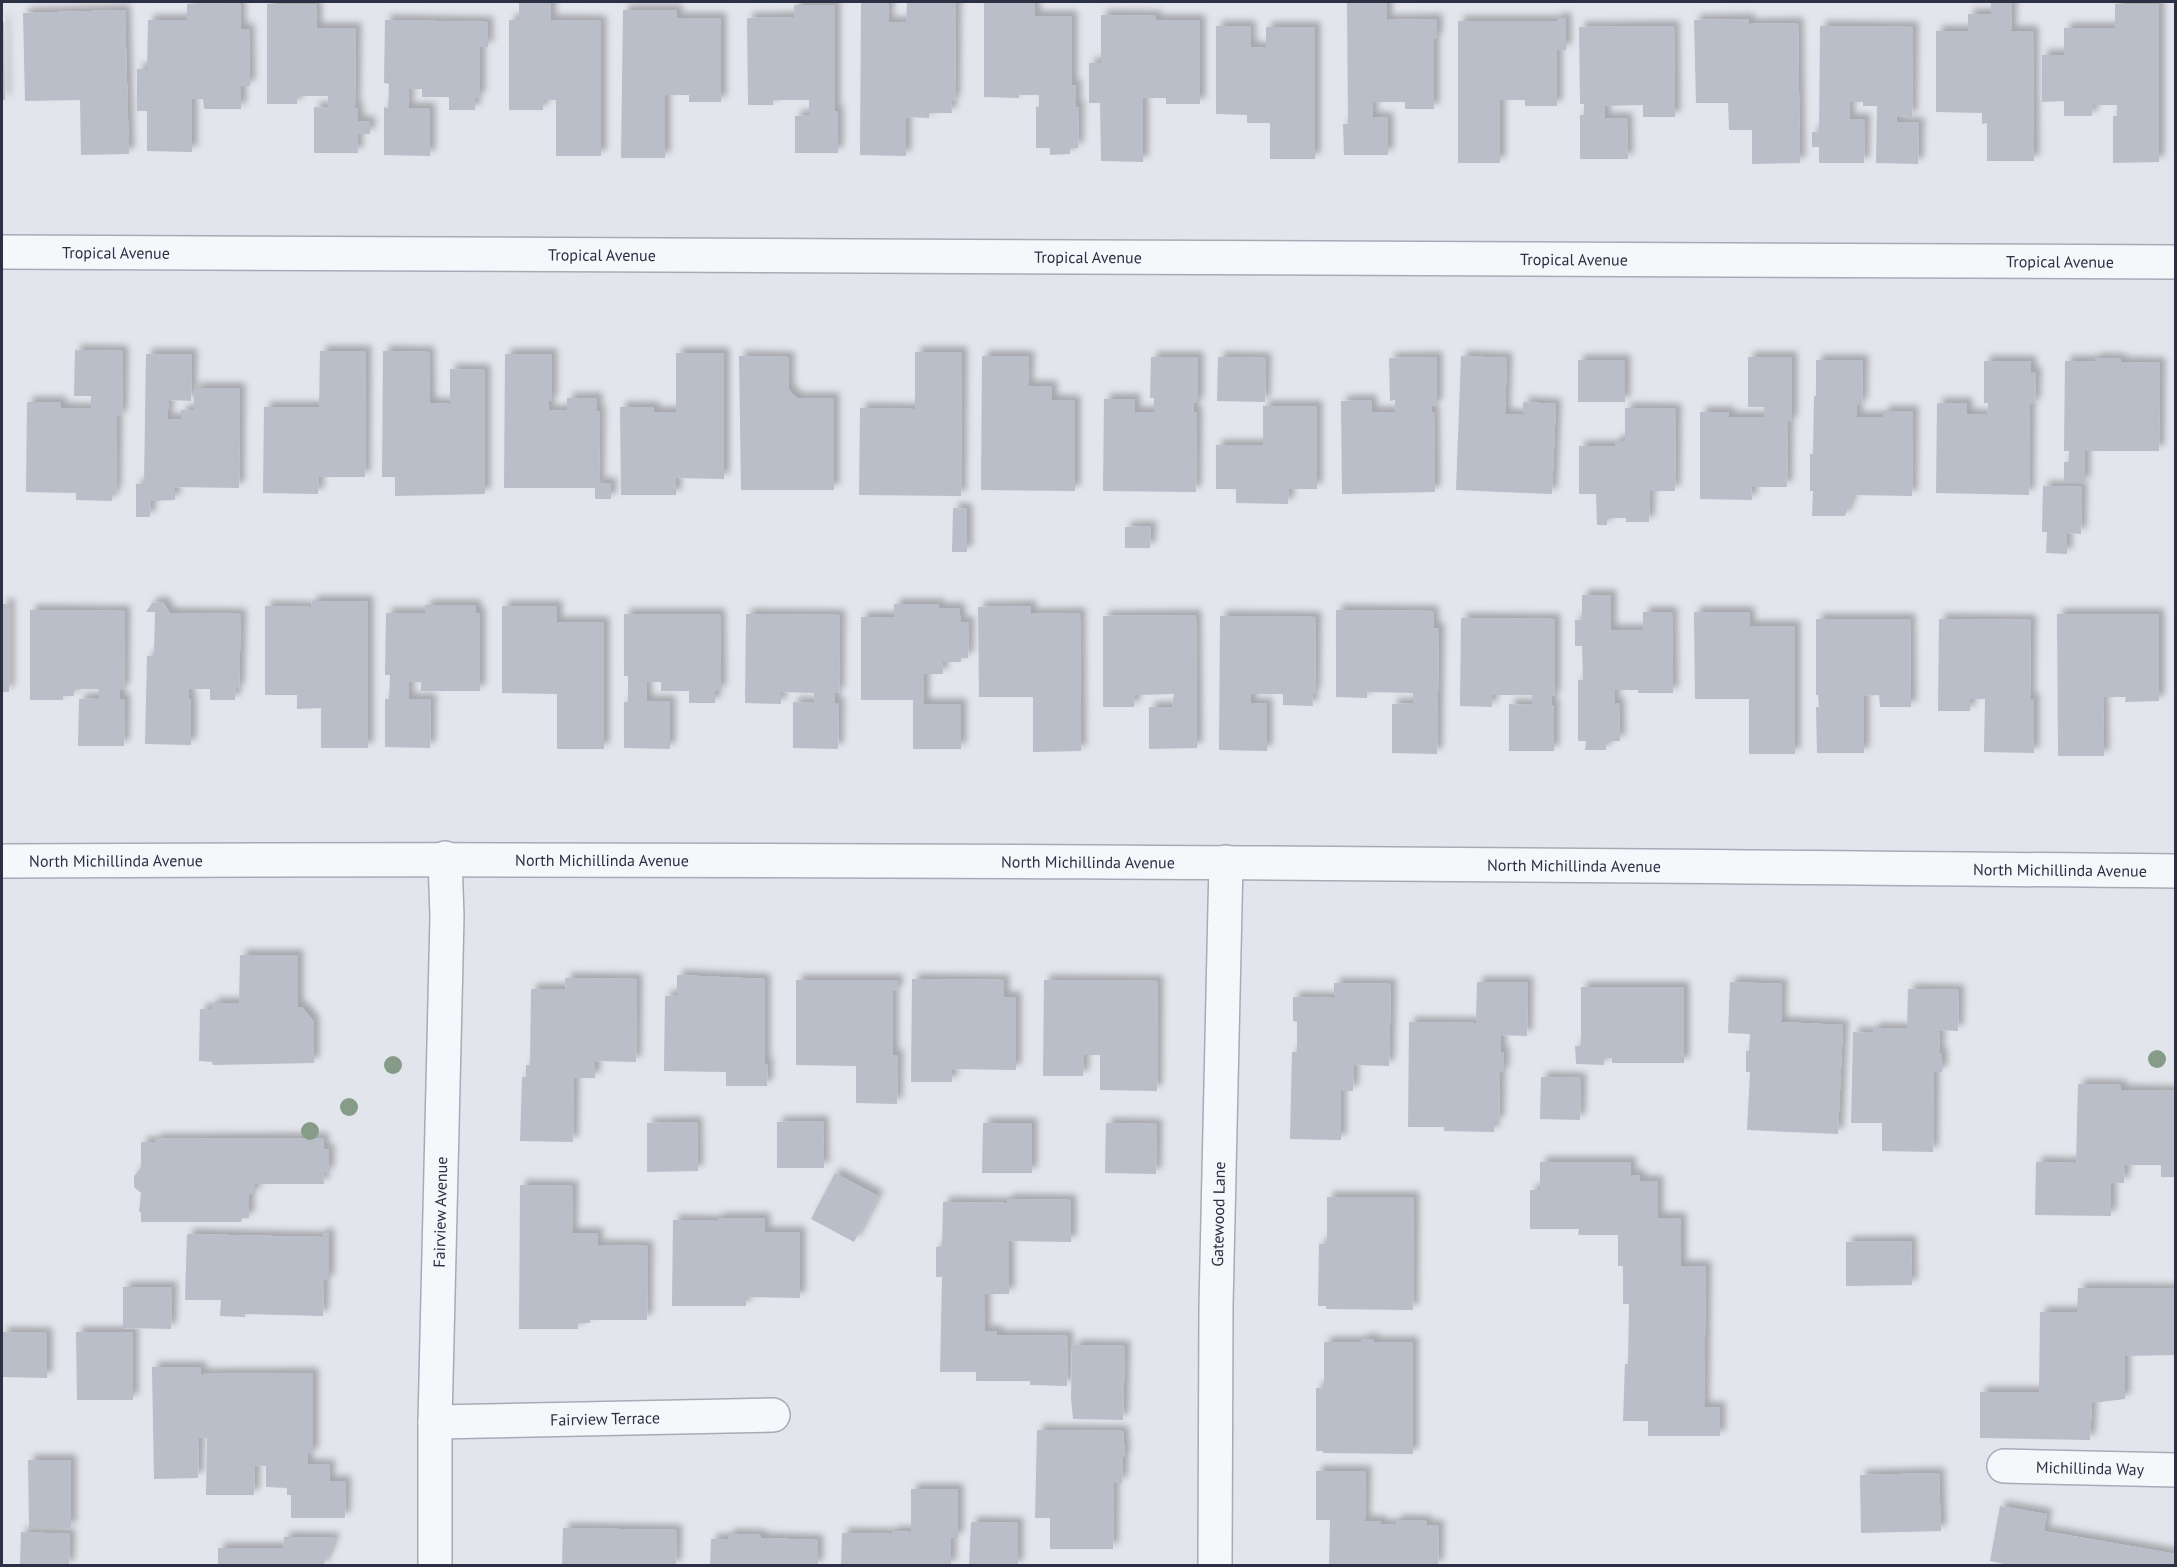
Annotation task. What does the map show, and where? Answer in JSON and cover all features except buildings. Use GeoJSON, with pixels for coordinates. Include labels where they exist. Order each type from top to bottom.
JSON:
{"type":"FeatureCollection","features":[{"type":"Feature","properties":{"kind":"street","name":"Tropical Avenue"},"geometry":{"type":"LineString","coordinates":[[2,252],[2175,262]]}},
{"type":"Feature","properties":{"kind":"street","name":"North Michillinda Avenue"},"geometry":{"type":"LineString","coordinates":[[2,861],[445,858],[1226,862],[2175,872]]}},
{"type":"Feature","properties":{"kind":"street","name":"Fairview Avenue"},"geometry":{"type":"LineString","coordinates":[[435,1566],[435,1422],[447,917],[445,858]]}},
{"type":"Feature","properties":{"kind":"street","name":"Gatewood Lane"},"geometry":{"type":"LineString","coordinates":[[1215,1566],[1216,1306],[1226,862]]}},
{"type":"Feature","properties":{"kind":"street","name":"Fairview Terrace"},"geometry":{"type":"LineString","coordinates":[[435,1422],[773,1415]]}},
{"type":"Feature","properties":{"kind":"street","name":"Michillinda Way"},"geometry":{"type":"LineString","coordinates":[[2004,1466],[2175,1470]]}}]}
